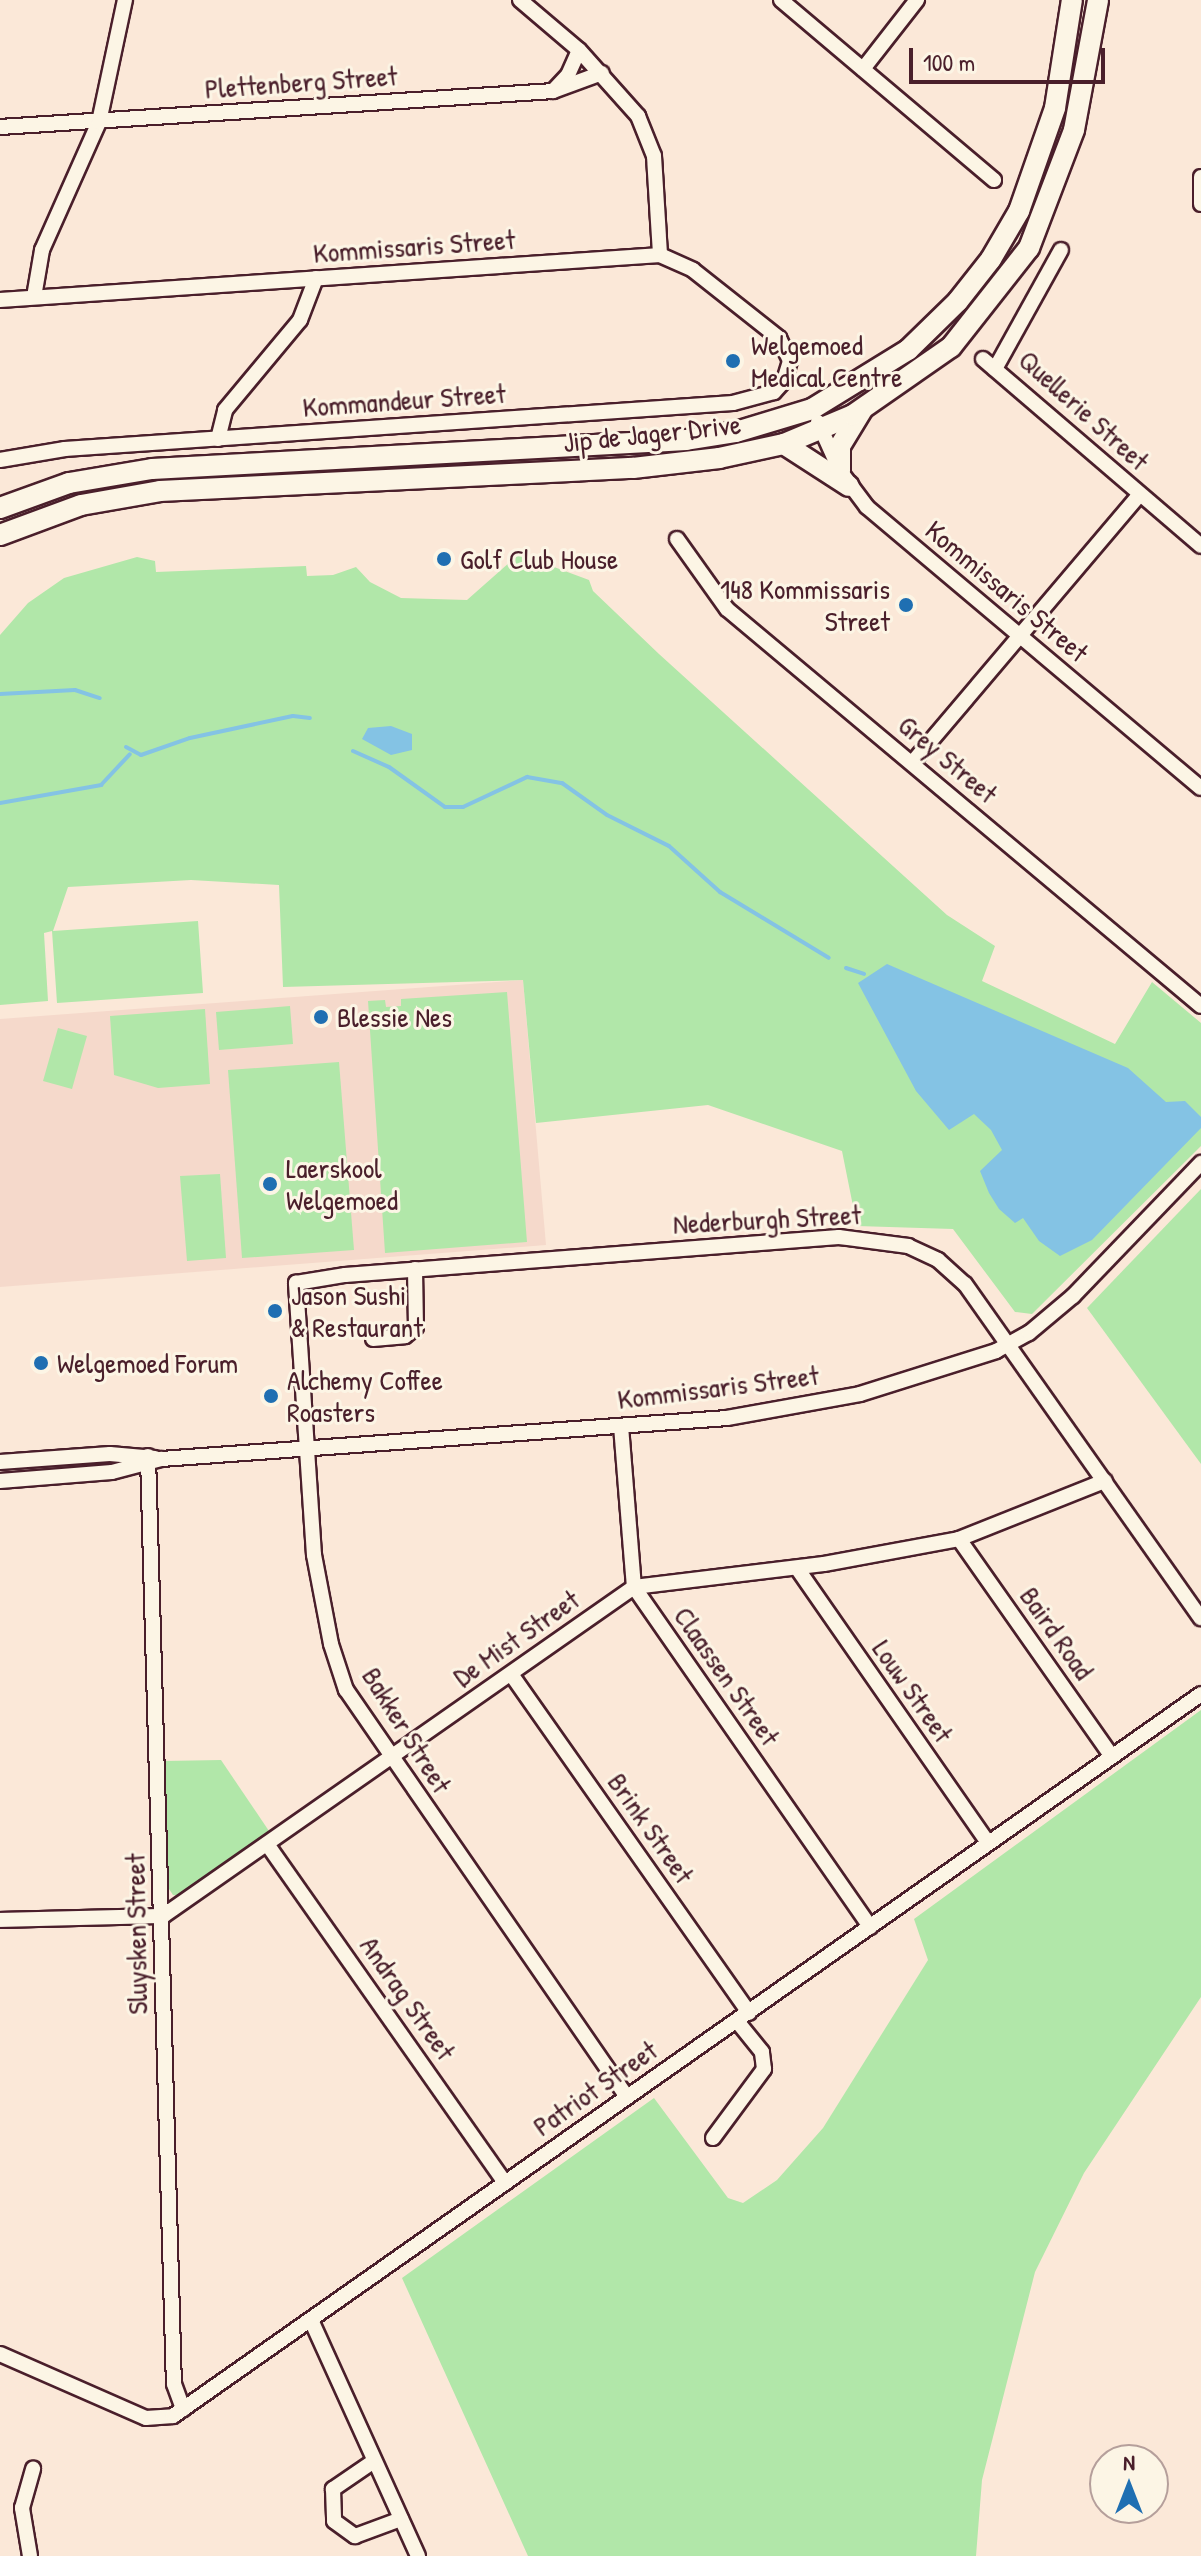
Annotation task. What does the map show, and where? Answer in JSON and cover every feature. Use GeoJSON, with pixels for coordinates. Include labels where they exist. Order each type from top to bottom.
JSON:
{"type":"FeatureCollection","features":[{"type":"Feature","properties":{"kind":"main road","name":"Jip de Jager Drive"},"geometry":{"type":"LineString","coordinates":[[0,508],[69,483],[152,469],[634,445],[736,432],[812,409],[908,350],[958,301],[991,259],[1019,211],[1055,108],[1072,0]]}},
{"type":"Feature","properties":{"kind":"main road","name":"Jip de Jager Drive"},"geometry":{"type":"LineString","coordinates":[[0,535],[45,515],[122,496],[633,468],[719,458],[784,444],[821,430],[862,410],[951,347],[1029,248],[1074,130],[1098,0]]}},
{"type":"Feature","properties":{"kind":"main road"},"geometry":{"type":"LineString","coordinates":[[844,479],[840,446],[862,410]]}},
{"type":"Feature","properties":{"kind":"main road"},"geometry":{"type":"LineString","coordinates":[[784,444],[844,479]]}},
{"type":"Feature","properties":{"kind":"street"},"geometry":{"type":"LineString","coordinates":[[34,297],[42,250],[99,122],[125,0]]}},
{"type":"Feature","properties":{"kind":"street"},"geometry":{"type":"LineString","coordinates":[[520,0],[579,50],[633,109],[654,156],[660,255]]}},
{"type":"Feature","properties":{"kind":"street"},"geometry":{"type":"LineString","coordinates":[[781,0],[994,180]]}},
{"type":"Feature","properties":{"kind":"street"},"geometry":{"type":"LineString","coordinates":[[863,69],[917,0]]}},
{"type":"Feature","properties":{"kind":"street"},"geometry":{"type":"LineString","coordinates":[[553,91],[568,75],[579,50]]}},
{"type":"Feature","properties":{"kind":"street","name":"Plettenberg Street"},"geometry":{"type":"LineString","coordinates":[[0,127],[553,91],[602,73]]}},
{"type":"Feature","properties":{"kind":"street"},"geometry":{"type":"LineString","coordinates":[[1201,177],[1201,204]]}},
{"type":"Feature","properties":{"kind":"street","name":"Quellerie Street"},"geometry":{"type":"LineString","coordinates":[[1061,250],[995,369],[1201,546]]}},
{"type":"Feature","properties":{"kind":"street","name":"Kommissaris Street"},"geometry":{"type":"LineString","coordinates":[[0,300],[660,255],[693,270],[779,338],[790,361]]}},
{"type":"Feature","properties":{"kind":"street"},"geometry":{"type":"LineString","coordinates":[[218,439],[225,410],[300,320],[316,278]]}},
{"type":"Feature","properties":{"kind":"street"},"geometry":{"type":"LineString","coordinates":[[983,359],[995,369]]}},
{"type":"Feature","properties":{"kind":"street","name":"Kommandeur Street"},"geometry":{"type":"LineString","coordinates":[[0,460],[65,449],[733,403],[774,392],[784,381],[790,361]]}},
{"type":"Feature","properties":{"kind":"street","name":"Kommissaris Street"},"geometry":{"type":"LineString","coordinates":[[812,409],[844,479],[1019,636],[1201,788]]}},
{"type":"Feature","properties":{"kind":"street"},"geometry":{"type":"LineString","coordinates":[[912,763],[1139,495]]}},
{"type":"Feature","properties":{"kind":"street","name":"Grey Street"},"geometry":{"type":"LineString","coordinates":[[677,539],[727,609],[1201,1006]]}},
{"type":"Feature","properties":{"kind":"street","name":"Kommissaris Street"},"geometry":{"type":"LineString","coordinates":[[0,1462],[153,1459],[727,1418],[860,1394],[1010,1344],[1073,1296],[1201,1163]]}},
{"type":"Feature","properties":{"kind":"street","name":"Nederburgh Street"},"geometry":{"type":"LineString","coordinates":[[296,1283],[415,1269],[839,1237],[882,1240],[908,1246],[953,1272],[1010,1344],[1201,1618]]}},
{"type":"Feature","properties":{"kind":"street"},"geometry":{"type":"LineString","coordinates":[[373,1339],[405,1336],[416,1327],[415,1269]]}},
{"type":"Feature","properties":{"kind":"street","name":"Bakker Street"},"geometry":{"type":"LineString","coordinates":[[296,1283],[314,1555],[331,1644],[346,1690],[390,1758],[627,2097]]}},
{"type":"Feature","properties":{"kind":"street"},"geometry":{"type":"LineString","coordinates":[[621,1426],[634,1587]]}},
{"type":"Feature","properties":{"kind":"street","name":"Kommissaris Street"},"geometry":{"type":"LineString","coordinates":[[0,1481],[153,1459]]}},
{"type":"Feature","properties":{"kind":"street","name":"Sluysken Street"},"geometry":{"type":"LineString","coordinates":[[153,1459],[174,2384],[183,2409]]}},
{"type":"Feature","properties":{"kind":"street","name":"De Mist Street"},"geometry":{"type":"LineString","coordinates":[[163,1916],[634,1587],[797,1568],[959,1539],[1105,1481]]}},
{"type":"Feature","properties":{"kind":"street","name":"Baird Road"},"geometry":{"type":"LineString","coordinates":[[959,1539],[1112,1757]]}},
{"type":"Feature","properties":{"kind":"street","name":"Louw Street"},"geometry":{"type":"LineString","coordinates":[[797,1568],[988,1843]]}},
{"type":"Feature","properties":{"kind":"street","name":"Claassen Street"},"geometry":{"type":"LineString","coordinates":[[634,1587],[870,1927]]}},
{"type":"Feature","properties":{"kind":"street","name":"Brink Street"},"geometry":{"type":"LineString","coordinates":[[511,1674],[743,2017],[762,2052],[764,2069],[713,2138]]}},
{"type":"Feature","properties":{"kind":"street","name":"Patriot Street"},"geometry":{"type":"LineString","coordinates":[[0,2354],[146,2418],[164,2420],[1201,1694]]}},
{"type":"Feature","properties":{"kind":"street","name":"Andrag Street"},"geometry":{"type":"LineString","coordinates":[[267,1844],[505,2183]]}},
{"type":"Feature","properties":{"kind":"street"},"geometry":{"type":"LineString","coordinates":[[0,1920],[163,1916]]}},
{"type":"Feature","properties":{"kind":"street"},"geometry":{"type":"LineString","coordinates":[[311,2320],[418,2556]]}},
{"type":"Feature","properties":{"kind":"street"},"geometry":{"type":"LineString","coordinates":[[374,2461],[333,2489],[334,2521],[355,2536],[401,2519]]}},
{"type":"Feature","properties":{"kind":"street"},"geometry":{"type":"LineString","coordinates":[[30,2556],[22,2508],[33,2469]]}},
{"type":"Feature","properties":{"kind":"shaded area","name":"Laerskool Welgemoed"},"geometry":{"type":"Polygon","coordinates":[[[523,980],[546,1245],[0,1287],[0,1019],[523,980]]]}},
{"type":"Feature","properties":{"kind":"green space"},"geometry":{"type":"Polygon","coordinates":[[[519,554],[589,580],[593,591],[659,654],[947,915],[995,946],[982,981],[1115,1044],[1152,982],[1201,1023],[1201,1146],[1032,1314],[1015,1312],[953,1229],[857,1226],[842,1151],[708,1105],[536,1123],[523,980],[283,987],[279,885],[191,880],[68,887],[53,931],[198,921],[203,993],[57,1003],[52,931],[44,933],[48,1001],[0,1005],[0,635],[28,603],[64,578],[137,557],[155,561],[156,572],[306,566],[307,576],[333,575],[356,567],[370,582],[401,598],[467,600],[519,554]]]}},
{"type":"Feature","properties":{"kind":"green space"},"geometry":{"type":"Polygon","coordinates":[[[507,992],[527,1242],[385,1253],[368,1001],[385,1000],[386,1007],[401,1006],[401,999],[507,992]]]}},
{"type":"Feature","properties":{"kind":"green space"},"geometry":{"type":"Polygon","coordinates":[[[290,1006],[293,1044],[219,1050],[216,1012],[290,1006]]]}},
{"type":"Feature","properties":{"kind":"green space"},"geometry":{"type":"Polygon","coordinates":[[[205,1009],[210,1084],[158,1088],[114,1075],[110,1016],[205,1009]]]}},
{"type":"Feature","properties":{"kind":"green space"},"geometry":{"type":"Polygon","coordinates":[[[58,1028],[87,1036],[72,1089],[43,1081],[58,1028]]]}},
{"type":"Feature","properties":{"kind":"green space"},"geometry":{"type":"Polygon","coordinates":[[[339,1062],[354,1250],[242,1258],[228,1070],[339,1062]]]}},
{"type":"Feature","properties":{"kind":"green space"},"geometry":{"type":"Polygon","coordinates":[[[220,1174],[226,1258],[187,1261],[180,1176],[220,1174]]]}},
{"type":"Feature","properties":{"kind":"green space"},"geometry":{"type":"Polygon","coordinates":[[[1201,1189],[1201,1464],[1087,1308],[1201,1189]]]}},
{"type":"Feature","properties":{"kind":"green space"},"geometry":{"type":"Polygon","coordinates":[[[1201,1710],[1201,1997],[1084,2173],[1035,2272],[982,2480],[976,2556],[528,2556],[402,2278],[654,2098],[728,2198],[743,2203],[777,2180],[823,2128],[928,1960],[914,1919],[1201,1710]]]}},
{"type":"Feature","properties":{"kind":"green space"},"geometry":{"type":"Polygon","coordinates":[[[221,1760],[271,1834],[181,1896],[173,1895],[167,1886],[164,1761],[221,1760]]]}},
{"type":"Feature","properties":{"kind":"water"},"geometry":{"type":"Polygon","coordinates":[[[391,726],[412,734],[412,750],[391,755],[362,739],[368,728],[391,726]]]}},
{"type":"Feature","properties":{"kind":"water"},"geometry":{"type":"Polygon","coordinates":[[[887,964],[1128,1068],[1166,1102],[1185,1101],[1201,1117],[1201,1128],[1092,1240],[1060,1256],[1039,1241],[1023,1218],[1015,1223],[999,1209],[989,1193],[980,1171],[1002,1150],[991,1130],[974,1114],[949,1130],[916,1091],[858,983],[887,964]]]}},
{"type":"Feature","properties":{"kind":"waterway"},"geometry":{"type":"LineString","coordinates":[[0,694],[75,690],[100,698]]}},
{"type":"Feature","properties":{"kind":"waterway"},"geometry":{"type":"LineString","coordinates":[[126,747],[141,755],[190,738],[293,716],[310,718]]}},
{"type":"Feature","properties":{"kind":"waterway"},"geometry":{"type":"LineString","coordinates":[[353,751],[389,767],[445,807],[463,807],[527,777],[562,783],[607,815],[669,846],[720,892],[829,958]]}},
{"type":"Feature","properties":{"kind":"waterway"},"geometry":{"type":"LineString","coordinates":[[0,803],[101,785],[130,754]]}},
{"type":"Feature","properties":{"kind":"waterway"},"geometry":{"type":"LineString","coordinates":[[846,968],[864,974]]}},
{"type":"Feature","properties":{"kind":"place","name":"Welgemoed Medical Centre"},"geometry":{"type":"Point","coordinates":[733,361]}},
{"type":"Feature","properties":{"kind":"place","name":"Golf Club House"},"geometry":{"type":"Point","coordinates":[444,559]}},
{"type":"Feature","properties":{"kind":"place","name":"148 Kommissaris Street"},"geometry":{"type":"Point","coordinates":[906,605]}},
{"type":"Feature","properties":{"kind":"place","name":"Blessie Nes"},"geometry":{"type":"Point","coordinates":[321,1017]}},
{"type":"Feature","properties":{"kind":"place","name":"Laerskool Welgemoed"},"geometry":{"type":"Point","coordinates":[270,1184]}},
{"type":"Feature","properties":{"kind":"place","name":"Jason Sushi & Restaurant"},"geometry":{"type":"Point","coordinates":[275,1311]}},
{"type":"Feature","properties":{"kind":"place","name":"Welgemoed Forum"},"geometry":{"type":"Point","coordinates":[41,1363]}},
{"type":"Feature","properties":{"kind":"place","name":"Alchemy Coffee Roasters"},"geometry":{"type":"Point","coordinates":[271,1396]}}]}
